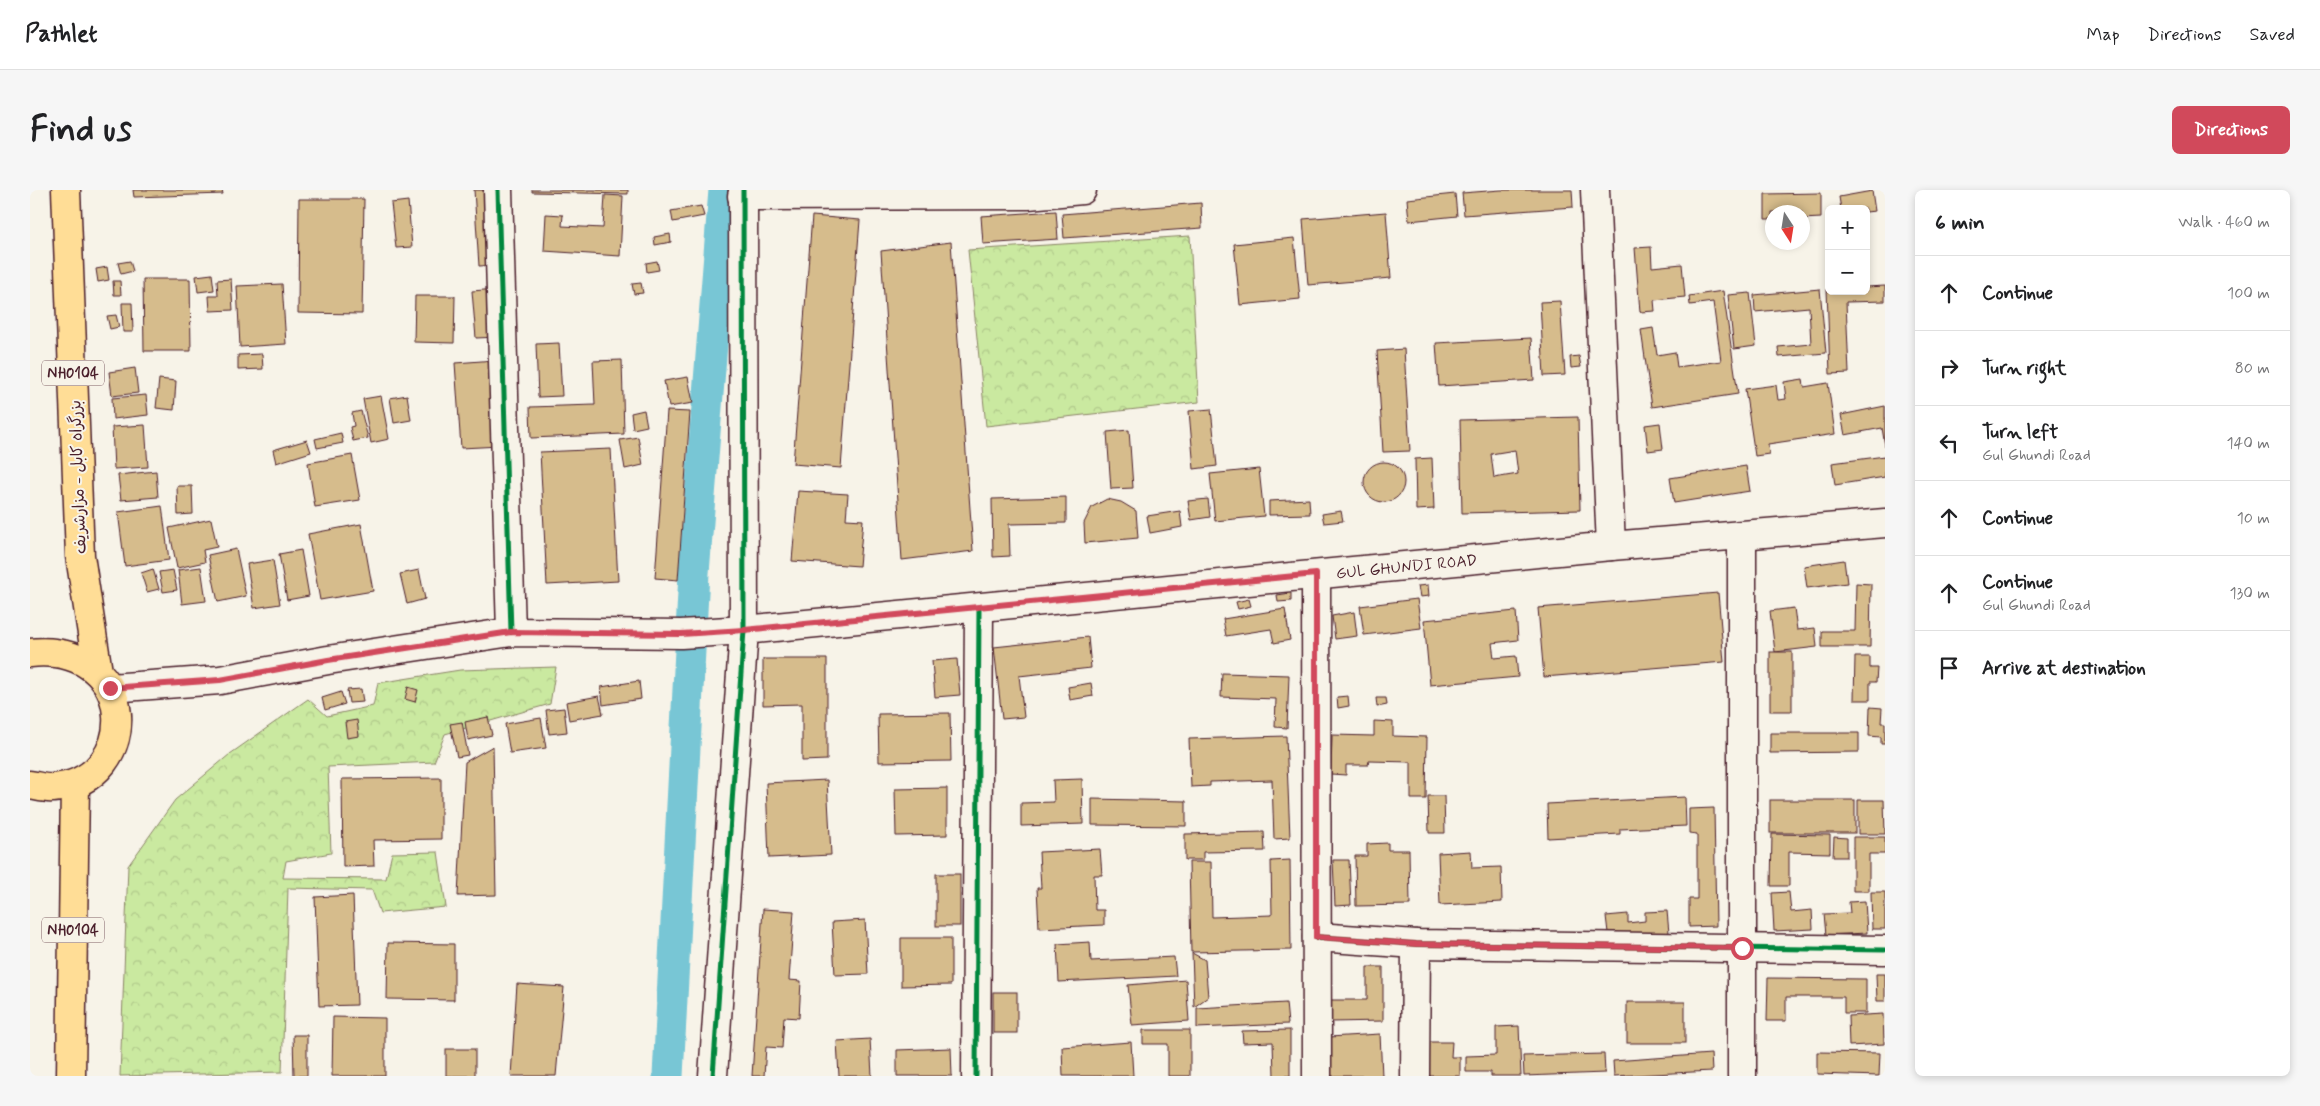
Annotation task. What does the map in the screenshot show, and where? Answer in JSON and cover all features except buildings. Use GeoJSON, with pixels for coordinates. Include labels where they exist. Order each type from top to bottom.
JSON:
{"type":"FeatureCollection","features":[{"type":"Feature","properties":{"kind":"highway","name":"بزرگراه کابل - مزارشریف"},"geometry":{"type":"LineString","coordinates":[[66,190],[80,556],[104,680]]}},
{"type":"Feature","properties":{"kind":"highway"},"geometry":{"type":"LineString","coordinates":[[30,654],[62,653],[81,660],[104,680]]}},
{"type":"Feature","properties":{"kind":"highway","name":"NH0104"},"geometry":{"type":"LineString","coordinates":[[30,785],[52,789],[75,784],[94,772],[109,754],[117,732],[117,710],[104,680]]}},
{"type":"Feature","properties":{"kind":"highway","name":"NH0104"},"geometry":{"type":"LineString","coordinates":[[71,1076],[75,784]]}},
{"type":"Feature","properties":{"kind":"street"},"geometry":{"type":"LineString","coordinates":[[104,680],[220,680],[328,660],[511,632],[498,190]]}},
{"type":"Feature","properties":{"kind":"street"},"geometry":{"type":"LineString","coordinates":[[713,1076],[731,630],[742,193],[1028,195],[1082,190]]}},
{"type":"Feature","properties":{"kind":"street"},"geometry":{"type":"LineString","coordinates":[[1595,190],[1611,546]]}},
{"type":"Feature","properties":{"kind":"street","name":"GUL GHUNDI ROAD"},"geometry":{"type":"LineString","coordinates":[[511,632],[681,634],[979,608],[1611,546],[1742,537],[1885,523]]}},
{"type":"Feature","properties":{"kind":"street"},"geometry":{"type":"LineString","coordinates":[[1742,537],[1742,1076]]}},
{"type":"Feature","properties":{"kind":"street"},"geometry":{"type":"LineString","coordinates":[[1316,574],[1316,1076]]}},
{"type":"Feature","properties":{"kind":"street"},"geometry":{"type":"LineString","coordinates":[[976,1076],[979,608]]}},
{"type":"Feature","properties":{"kind":"street"},"geometry":{"type":"LineString","coordinates":[[1316,937],[1416,944],[1885,950]]}},
{"type":"Feature","properties":{"kind":"street"},"geometry":{"type":"LineString","coordinates":[[1415,1076],[1416,944]]}},
{"type":"Feature","properties":{"kind":"green space"},"geometry":{"type":"Polygon","coordinates":[[[1190,236],[1199,402],[986,426],[968,250],[1190,236]]]}},
{"type":"Feature","properties":{"kind":"green space"},"geometry":{"type":"Polygon","coordinates":[[[556,667],[550,704],[445,734],[434,762],[328,767],[331,853],[286,861],[283,878],[386,879],[392,853],[438,852],[446,907],[380,913],[372,890],[288,888],[282,1072],[120,1076],[128,866],[175,800],[230,754],[308,699],[327,716],[373,706],[378,683],[460,670],[556,667]]]}},
{"type":"Feature","properties":{"kind":"waterway"},"geometry":{"type":"LineString","coordinates":[[668,1076],[694,573],[724,190]]}},
{"type":"Feature","properties":{"kind":"cycle path"},"geometry":{"type":"LineString","coordinates":[[498,190],[511,632]]}},
{"type":"Feature","properties":{"kind":"cycle path"},"geometry":{"type":"LineString","coordinates":[[713,1076],[744,630],[743,190]]}},
{"type":"Feature","properties":{"kind":"cycle path"},"geometry":{"type":"LineString","coordinates":[[976,1076],[979,608]]}},
{"type":"Feature","properties":{"kind":"cycle path"},"geometry":{"type":"LineString","coordinates":[[1317,937],[1416,944],[1885,950]]}},
{"type":"Feature","properties":{"kind":"route"},"geometry":{"type":"LineString","coordinates":[[110,688],[220,680],[328,660],[511,632],[681,634],[718,630],[744,630],[1316,574],[1316,937],[1416,944],[1742,948]]}}]}
